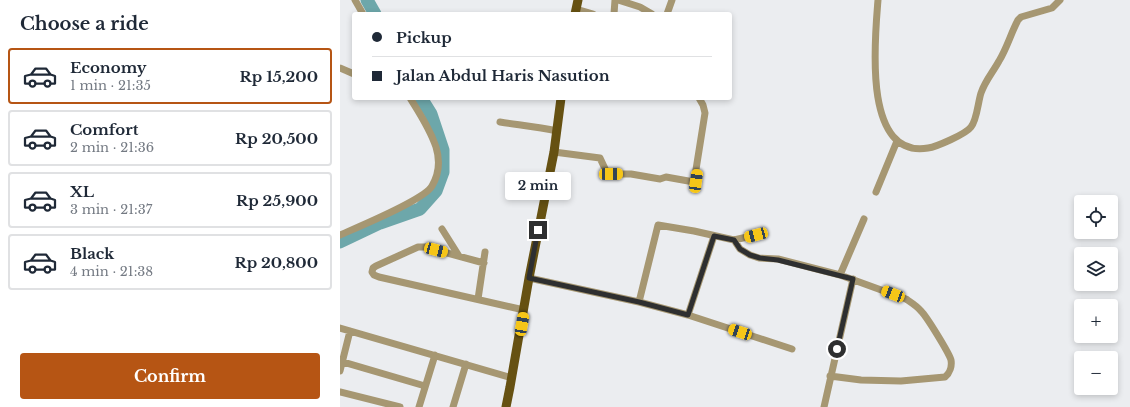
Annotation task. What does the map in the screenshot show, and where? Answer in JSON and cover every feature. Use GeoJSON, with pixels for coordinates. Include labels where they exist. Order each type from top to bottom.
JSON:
{"type":"FeatureCollection","features":[{"type":"Feature","properties":{"kind":"main road"},"geometry":{"type":"LineString","coordinates":[[576,12],[578,0]]}},
{"type":"Feature","properties":{"kind":"main road"},"geometry":{"type":"LineString","coordinates":[[506,407],[529,278],[554,152],[561,100]]}},
{"type":"Feature","properties":{"kind":"street"},"geometry":{"type":"LineString","coordinates":[[355,0],[362,12]]}},
{"type":"Feature","properties":{"kind":"street"},"geometry":{"type":"LineString","coordinates":[[614,12],[615,0]]}},
{"type":"Feature","properties":{"kind":"street"},"geometry":{"type":"LineString","coordinates":[[618,0],[640,7],[649,12]]}},
{"type":"Feature","properties":{"kind":"street"},"geometry":{"type":"LineString","coordinates":[[668,12],[672,0]]}},
{"type":"Feature","properties":{"kind":"street"},"geometry":{"type":"LineString","coordinates":[[878,0],[874,44],[876,94],[878,106],[884,121],[897,141],[904,146],[922,149],[940,144],[970,129],[974,122],[981,93],[1005,50],[1018,20],[1021,17],[1052,8],[1060,0]]}},
{"type":"Feature","properties":{"kind":"street"},"geometry":{"type":"LineString","coordinates":[[340,68],[352,73]]}},
{"type":"Feature","properties":{"kind":"street"},"geometry":{"type":"LineString","coordinates":[[340,235],[422,196],[432,186],[438,172],[439,165],[436,148],[425,123],[410,100]]}},
{"type":"Feature","properties":{"kind":"street"},"geometry":{"type":"LineString","coordinates":[[554,152],[600,158],[608,174],[631,174],[660,179],[666,177],[694,182],[705,113],[700,100]]}},
{"type":"Feature","properties":{"kind":"street"},"geometry":{"type":"LineString","coordinates":[[500,122],[557,131]]}},
{"type":"Feature","properties":{"kind":"street"},"geometry":{"type":"LineString","coordinates":[[876,192],[897,141]]}},
{"type":"Feature","properties":{"kind":"street"},"geometry":{"type":"LineString","coordinates":[[840,275],[864,219]]}},
{"type":"Feature","properties":{"kind":"street"},"geometry":{"type":"LineString","coordinates":[[639,302],[657,225],[734,240],[756,235]]}},
{"type":"Feature","properties":{"kind":"street"},"geometry":{"type":"LineString","coordinates":[[442,229],[459,256]]}},
{"type":"Feature","properties":{"kind":"street"},"geometry":{"type":"LineString","coordinates":[[688,315],[714,236]]}},
{"type":"Feature","properties":{"kind":"street"},"geometry":{"type":"LineString","coordinates":[[734,240],[740,249],[750,255],[840,275],[906,300],[916,306],[925,316],[950,357],[951,367],[949,374],[945,377],[934,379],[891,381],[830,376]]}},
{"type":"Feature","properties":{"kind":"street"},"geometry":{"type":"LineString","coordinates":[[484,263],[425,247],[418,247],[376,266],[373,268],[372,272],[374,275],[379,277],[524,310]]}},
{"type":"Feature","properties":{"kind":"street"},"geometry":{"type":"LineString","coordinates":[[478,300],[485,252]]}},
{"type":"Feature","properties":{"kind":"street"},"geometry":{"type":"LineString","coordinates":[[529,278],[639,302],[688,315],[792,349]]}},
{"type":"Feature","properties":{"kind":"street"},"geometry":{"type":"LineString","coordinates":[[824,407],[853,279]]}},
{"type":"Feature","properties":{"kind":"street"},"geometry":{"type":"LineString","coordinates":[[340,328],[512,378]]}},
{"type":"Feature","properties":{"kind":"street"},"geometry":{"type":"LineString","coordinates":[[340,371],[341,361],[350,331]]}},
{"type":"Feature","properties":{"kind":"street"},"geometry":{"type":"LineString","coordinates":[[419,407],[435,355]]}},
{"type":"Feature","properties":{"kind":"street"},"geometry":{"type":"LineString","coordinates":[[341,361],[425,386]]}},
{"type":"Feature","properties":{"kind":"street"},"geometry":{"type":"LineString","coordinates":[[453,407],[466,364]]}},
{"type":"Feature","properties":{"kind":"street"},"geometry":{"type":"LineString","coordinates":[[340,392],[400,407]]}},
{"type":"Feature","properties":{"kind":"waterway"},"geometry":{"type":"LineString","coordinates":[[367,0],[374,12]]}},
{"type":"Feature","properties":{"kind":"waterway"},"geometry":{"type":"LineString","coordinates":[[340,242],[380,223],[420,209],[436,191],[443,172],[443,150],[431,114],[422,100]]}},
{"type":"Feature","properties":{"kind":"route"},"geometry":{"type":"LineString","coordinates":[[538,230],[529,278],[639,302],[688,315],[714,236],[734,240],[740,249],[750,255],[778,260],[853,279],[837,349]]}}]}
